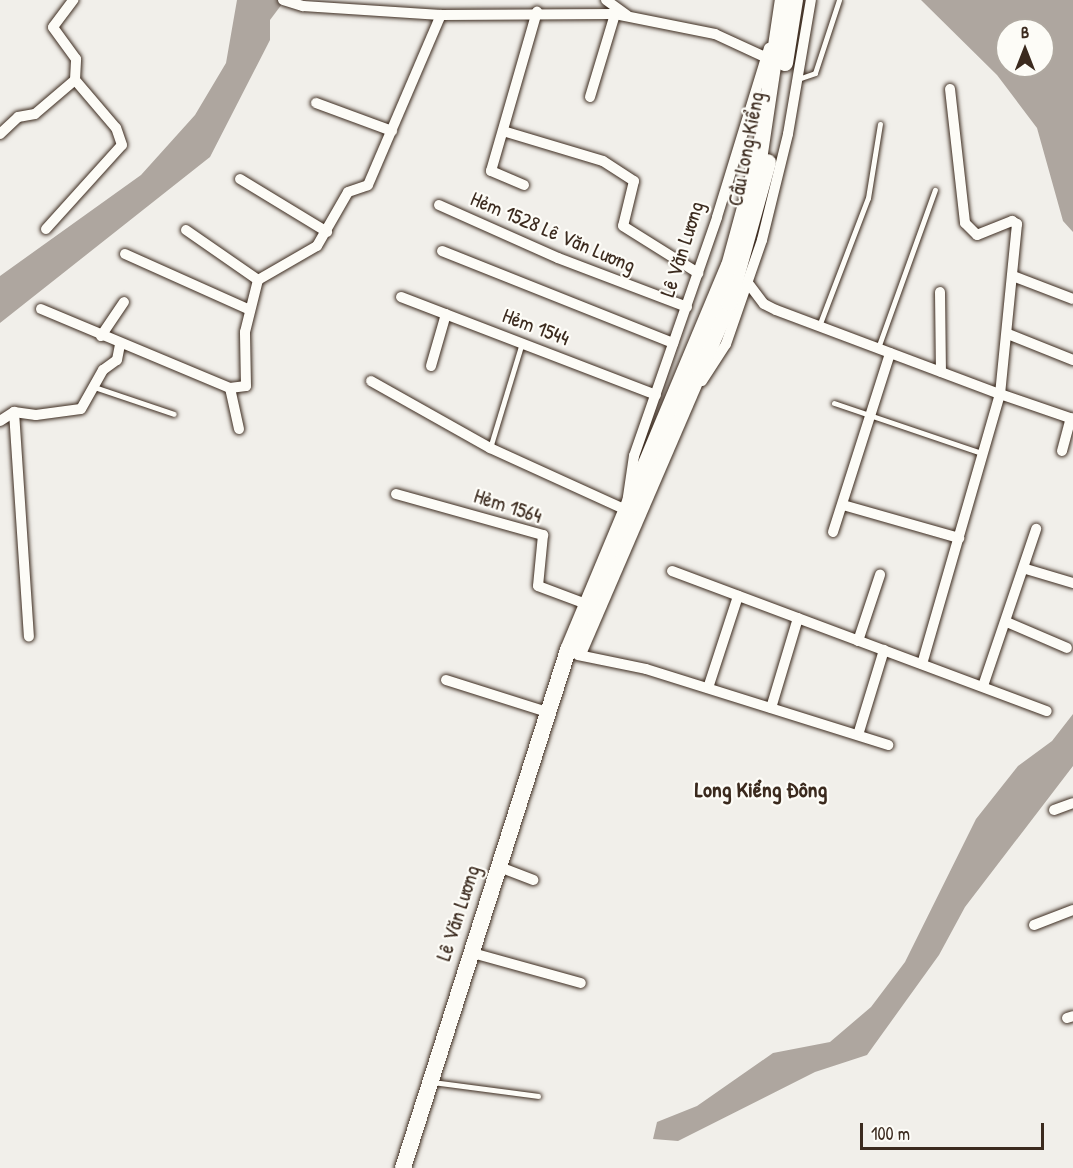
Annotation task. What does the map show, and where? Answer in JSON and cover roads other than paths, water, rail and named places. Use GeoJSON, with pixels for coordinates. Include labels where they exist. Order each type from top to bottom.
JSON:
{"type":"FeatureCollection","features":[{"type":"Feature","properties":{"kind":"main road","name":"Cầu Long Kiểng"},"geometry":{"type":"LineString","coordinates":[[723,301],[760,153],[783,0]]}},
{"type":"Feature","properties":{"kind":"main road","name":"Cầu Long Kiểng"},"geometry":{"type":"LineString","coordinates":[[723,301],[762,191],[795,0]]}},
{"type":"Feature","properties":{"kind":"main road","name":"Lê Văn Lương"},"geometry":{"type":"LineString","coordinates":[[563,675],[578,655],[686,406],[723,301]]}},
{"type":"Feature","properties":{"kind":"main road","name":"Lê Văn Lương"},"geometry":{"type":"LineString","coordinates":[[403,1168],[547,712],[563,675],[586,604],[626,510],[723,301]]}},
{"type":"Feature","properties":{"kind":"street"},"geometry":{"type":"LineString","coordinates":[[46,229],[122,145],[116,128],[75,80],[76,59],[53,27],[73,0]]}},
{"type":"Feature","properties":{"kind":"street"},"geometry":{"type":"LineString","coordinates":[[283,0],[303,6],[402,4],[441,15],[537,12],[615,14],[715,34],[767,58]]}},
{"type":"Feature","properties":{"kind":"street"},"geometry":{"type":"LineString","coordinates":[[606,0],[630,16]]}},
{"type":"Feature","properties":{"kind":"street","name":"Lê Văn Lương"},"geometry":{"type":"LineString","coordinates":[[626,510],[634,456],[699,273],[767,58],[775,0]]}},
{"type":"Feature","properties":{"kind":"street","name":"Lê Văn Lương"},"geometry":{"type":"LineString","coordinates":[[686,406],[726,344],[748,283],[780,171],[811,0]]}},
{"type":"Feature","properties":{"kind":"street"},"geometry":{"type":"LineString","coordinates":[[524,184],[491,171],[537,12]]}},
{"type":"Feature","properties":{"kind":"street"},"geometry":{"type":"LineString","coordinates":[[590,98],[615,14]]}},
{"type":"Feature","properties":{"kind":"street"},"geometry":{"type":"LineString","coordinates":[[40,309],[230,388],[246,386],[250,310],[258,280],[293,263],[327,232],[348,192],[368,185],[441,15]]}},
{"type":"Feature","properties":{"kind":"street"},"geometry":{"type":"LineString","coordinates":[[0,134],[75,80]]}},
{"type":"Feature","properties":{"kind":"street"},"geometry":{"type":"LineString","coordinates":[[922,664],[1000,394],[1008,334],[1017,224],[1012,221],[977,235],[965,223],[950,88]]}},
{"type":"Feature","properties":{"kind":"street"},"geometry":{"type":"LineString","coordinates":[[316,103],[392,131]]}},
{"type":"Feature","properties":{"kind":"street"},"geometry":{"type":"LineString","coordinates":[[503,131],[603,161],[634,181],[623,226],[699,273]]}},
{"type":"Feature","properties":{"kind":"street"},"geometry":{"type":"LineString","coordinates":[[240,179],[327,232]]}},
{"type":"Feature","properties":{"kind":"street","name":"Hẻm 1528 Lê Văn Lương"},"geometry":{"type":"LineString","coordinates":[[439,205],[558,258],[687,307]]}},
{"type":"Feature","properties":{"kind":"street"},"geometry":{"type":"LineString","coordinates":[[186,230],[258,280]]}},
{"type":"Feature","properties":{"kind":"street"},"geometry":{"type":"LineString","coordinates":[[442,251],[674,343]]}},
{"type":"Feature","properties":{"kind":"street"},"geometry":{"type":"LineString","coordinates":[[125,254],[250,310]]}},
{"type":"Feature","properties":{"kind":"street"},"geometry":{"type":"LineString","coordinates":[[1013,276],[1073,299]]}},
{"type":"Feature","properties":{"kind":"street"},"geometry":{"type":"LineString","coordinates":[[748,283],[764,304],[1000,394],[1072,418],[1062,451]]}},
{"type":"Feature","properties":{"kind":"street"},"geometry":{"type":"LineString","coordinates":[[940,292],[941,372]]}},
{"type":"Feature","properties":{"kind":"street","name":"Hẻm 1544"},"geometry":{"type":"LineString","coordinates":[[401,297],[656,395]]}},
{"type":"Feature","properties":{"kind":"street"},"geometry":{"type":"LineString","coordinates":[[101,336],[124,302]]}},
{"type":"Feature","properties":{"kind":"street"},"geometry":{"type":"LineString","coordinates":[[431,366],[446,314]]}},
{"type":"Feature","properties":{"kind":"street"},"geometry":{"type":"LineString","coordinates":[[1008,334],[1073,360]]}},
{"type":"Feature","properties":{"kind":"street"},"geometry":{"type":"LineString","coordinates":[[0,421],[14,412],[36,415],[81,409],[94,387],[117,360],[120,344]]}},
{"type":"Feature","properties":{"kind":"street"},"geometry":{"type":"LineString","coordinates":[[833,532],[890,353]]}},
{"type":"Feature","properties":{"kind":"street"},"geometry":{"type":"LineString","coordinates":[[371,381],[490,447],[626,510]]}},
{"type":"Feature","properties":{"kind":"street"},"geometry":{"type":"LineString","coordinates":[[230,388],[239,429]]}},
{"type":"Feature","properties":{"kind":"street"},"geometry":{"type":"LineString","coordinates":[[14,412],[29,637]]}},
{"type":"Feature","properties":{"kind":"street","name":"Hẻm 1564"},"geometry":{"type":"LineString","coordinates":[[396,494],[543,535],[538,586],[586,604]]}},
{"type":"Feature","properties":{"kind":"street"},"geometry":{"type":"LineString","coordinates":[[843,505],[959,538]]}},
{"type":"Feature","properties":{"kind":"street"},"geometry":{"type":"LineString","coordinates":[[983,686],[1008,623],[1026,569],[1036,529]]}},
{"type":"Feature","properties":{"kind":"street"},"geometry":{"type":"LineString","coordinates":[[1026,569],[1073,583]]}},
{"type":"Feature","properties":{"kind":"street"},"geometry":{"type":"LineString","coordinates":[[672,571],[1047,711]]}},
{"type":"Feature","properties":{"kind":"street"},"geometry":{"type":"LineString","coordinates":[[858,641],[880,575]]}},
{"type":"Feature","properties":{"kind":"street"},"geometry":{"type":"LineString","coordinates":[[708,688],[738,596]]}},
{"type":"Feature","properties":{"kind":"street"},"geometry":{"type":"LineString","coordinates":[[771,708],[798,618]]}},
{"type":"Feature","properties":{"kind":"street"},"geometry":{"type":"LineString","coordinates":[[1008,623],[1067,648]]}},
{"type":"Feature","properties":{"kind":"street"},"geometry":{"type":"LineString","coordinates":[[858,735],[884,650]]}},
{"type":"Feature","properties":{"kind":"street"},"geometry":{"type":"LineString","coordinates":[[578,655],[708,688],[888,745]]}},
{"type":"Feature","properties":{"kind":"street"},"geometry":{"type":"LineString","coordinates":[[447,680],[547,712]]}},
{"type":"Feature","properties":{"kind":"street"},"geometry":{"type":"LineString","coordinates":[[1054,810],[1073,803]]}},
{"type":"Feature","properties":{"kind":"street"},"geometry":{"type":"LineString","coordinates":[[499,867],[531,879]]}},
{"type":"Feature","properties":{"kind":"street"},"geometry":{"type":"LineString","coordinates":[[1034,925],[1073,910]]}},
{"type":"Feature","properties":{"kind":"street"},"geometry":{"type":"LineString","coordinates":[[472,953],[581,983]]}},
{"type":"Feature","properties":{"kind":"lane"},"geometry":{"type":"LineString","coordinates":[[798,79],[815,73],[839,0]]}},
{"type":"Feature","properties":{"kind":"lane"},"geometry":{"type":"LineString","coordinates":[[819,326],[868,198],[880,124]]}},
{"type":"Feature","properties":{"kind":"lane"},"geometry":{"type":"LineString","coordinates":[[878,348],[935,190]]}},
{"type":"Feature","properties":{"kind":"lane"},"geometry":{"type":"LineString","coordinates":[[490,447],[522,343]]}},
{"type":"Feature","properties":{"kind":"lane"},"geometry":{"type":"LineString","coordinates":[[94,387],[174,414]]}},
{"type":"Feature","properties":{"kind":"lane"},"geometry":{"type":"LineString","coordinates":[[834,403],[982,453]]}},
{"type":"Feature","properties":{"kind":"lane"},"geometry":{"type":"LineString","coordinates":[[429,1081],[538,1096]]}},
{"type":"Feature","properties":{"kind":"district","name":"Long Kiểng Đông"},"geometry":{"type":"Point","coordinates":[761,790]}}]}
